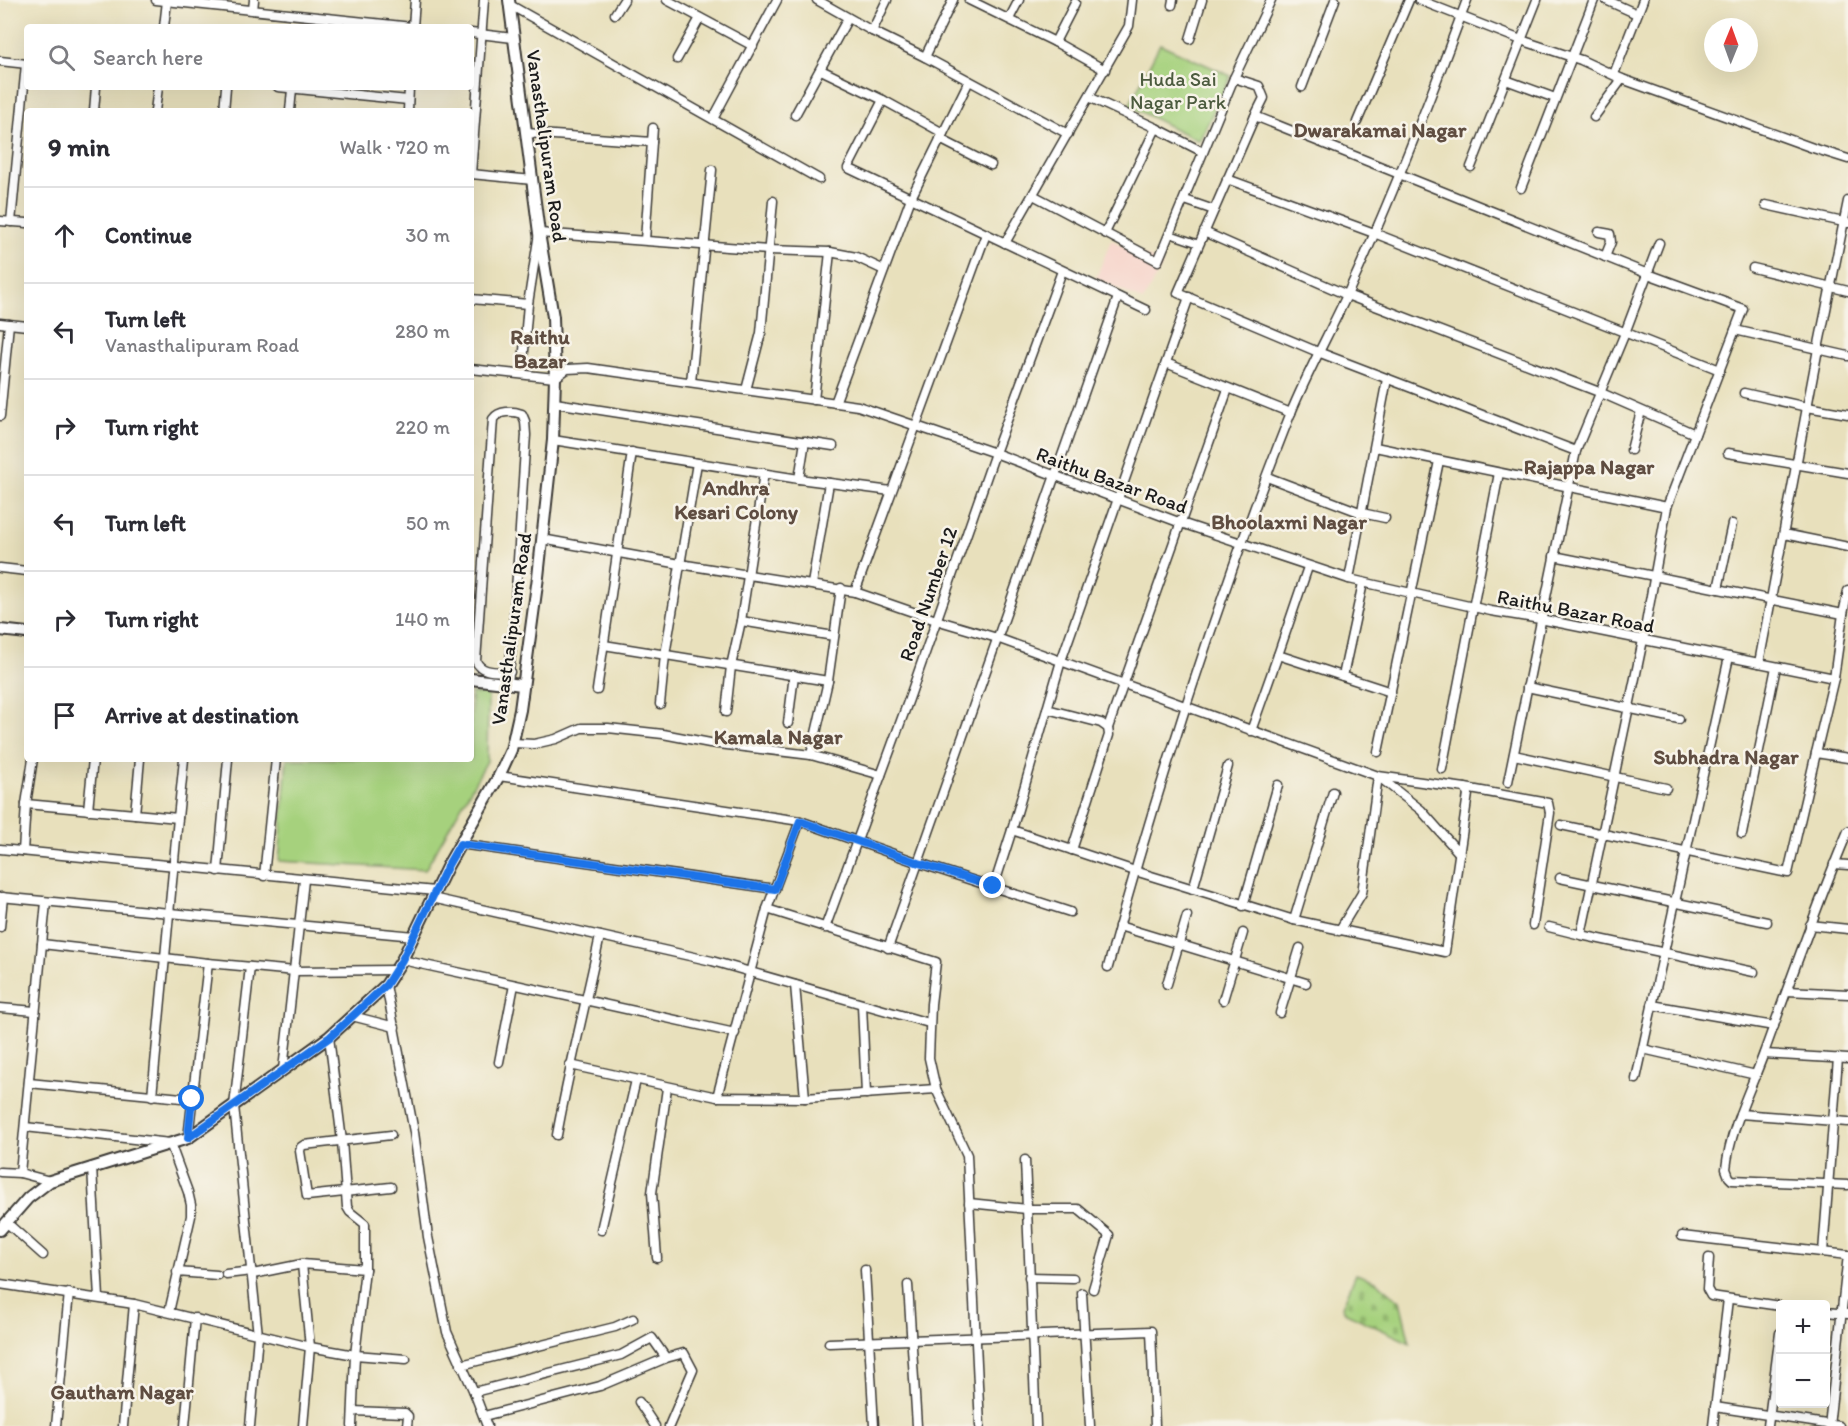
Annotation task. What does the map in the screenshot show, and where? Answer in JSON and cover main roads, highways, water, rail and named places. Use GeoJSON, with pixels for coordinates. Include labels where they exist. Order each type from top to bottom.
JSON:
{"type":"FeatureCollection","features":[{"type":"Feature","properties":{"kind":"district","name":"Dwarakamai Nagar"},"geometry":{"type":"Point","coordinates":[1380,130]}},
{"type":"Feature","properties":{"kind":"district","name":"Raithu Bazar"},"geometry":{"type":"Point","coordinates":[540,349]}},
{"type":"Feature","properties":{"kind":"district","name":"Rajappa Nagar"},"geometry":{"type":"Point","coordinates":[1589,467]}},
{"type":"Feature","properties":{"kind":"district","name":"Andhra Kesari Colony"},"geometry":{"type":"Point","coordinates":[736,500]}},
{"type":"Feature","properties":{"kind":"district","name":"Bhoolaxmi Nagar"},"geometry":{"type":"Point","coordinates":[1289,522]}},
{"type":"Feature","properties":{"kind":"district","name":"Kamala Nagar"},"geometry":{"type":"Point","coordinates":[778,737]}},
{"type":"Feature","properties":{"kind":"district","name":"Subhadra Nagar"},"geometry":{"type":"Point","coordinates":[1726,757]}},
{"type":"Feature","properties":{"kind":"district","name":"Gautham Nagar"},"geometry":{"type":"Point","coordinates":[122,1392]}},
{"type":"Feature","properties":{"kind":"park label","name":"Huda Sai Nagar Park"},"geometry":{"type":"Point","coordinates":[1178,90]}}]}
